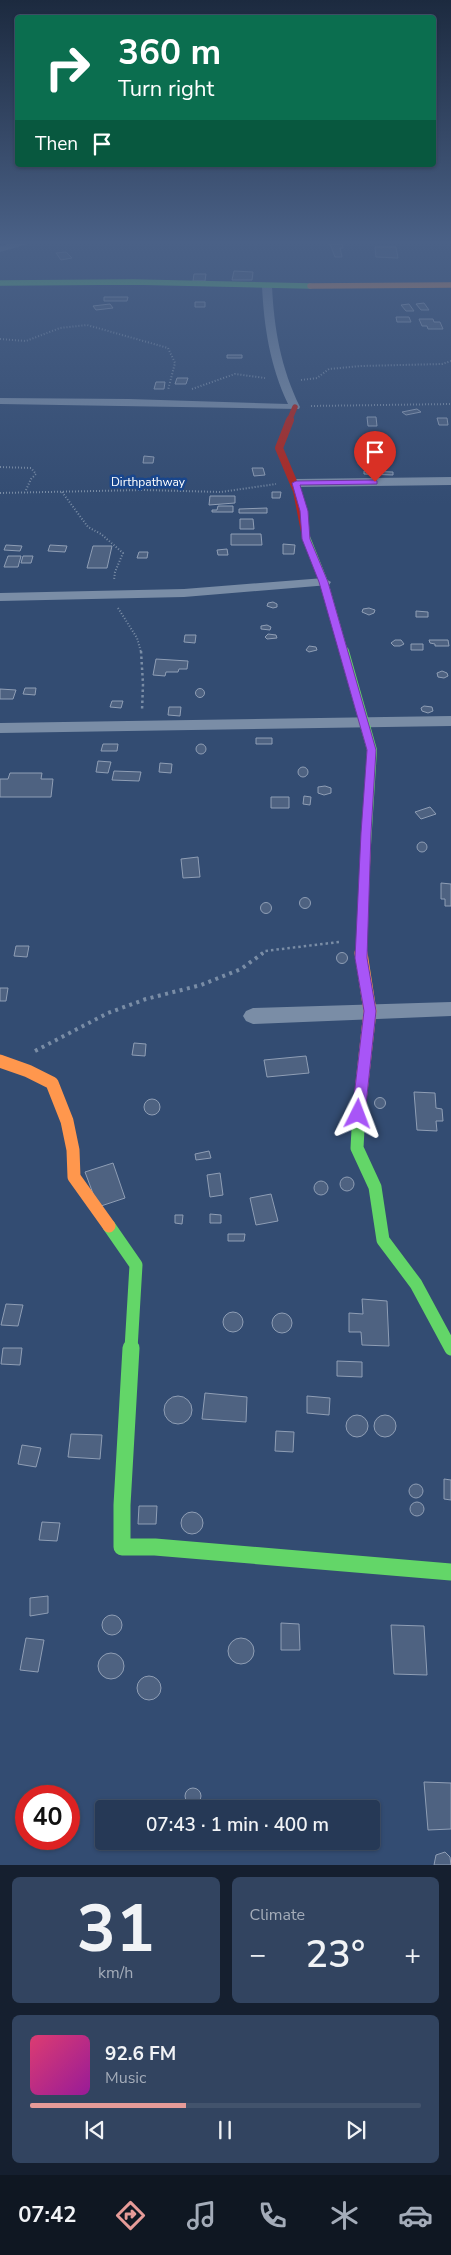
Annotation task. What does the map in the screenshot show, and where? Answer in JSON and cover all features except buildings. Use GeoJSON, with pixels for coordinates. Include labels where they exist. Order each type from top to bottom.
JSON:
{"type":"FeatureCollection","features":[{"type":"Feature","properties":{"kind":"street"},"geometry":{"type":"LineString","coordinates":[[270,331],[270,339],[286,391],[295,407]]}},
{"type":"Feature","properties":{"kind":"street"},"geometry":{"type":"LineString","coordinates":[[0,401],[167,402],[295,407]]}},
{"type":"Feature","properties":{"kind":"street"},"geometry":{"type":"LineString","coordinates":[[295,407],[279,448],[295,481],[304,511],[306,539],[324,582],[362,723],[372,750],[361,958],[370,1011],[359,1097],[357,1148],[376,1187],[383,1240],[416,1284],[451,1349]]}},
{"type":"Feature","properties":{"kind":"street"},"geometry":{"type":"LineString","coordinates":[[295,481],[451,481]]}},
{"type":"Feature","properties":{"kind":"street"},"geometry":{"type":"LineString","coordinates":[[0,598],[184,593],[324,582]]}},
{"type":"Feature","properties":{"kind":"street"},"geometry":{"type":"LineString","coordinates":[[0,728],[451,721]]}},
{"type":"Feature","properties":{"kind":"street"},"geometry":{"type":"LineString","coordinates":[[253,1016],[451,1009]]}},
{"type":"Feature","properties":{"kind":"street"},"geometry":{"type":"LineString","coordinates":[[6,1063],[28,1070],[52,1084],[60,1097],[67,1121],[73,1150],[74,1177],[136,1264],[122,1505],[122,1547],[156,1547],[451,1572]]}},
{"type":"Feature","properties":{"kind":"path"},"geometry":{"type":"LineString","coordinates":[[0,339],[26,341],[52,331]]}},
{"type":"Feature","properties":{"kind":"path"},"geometry":{"type":"LineString","coordinates":[[108,331],[168,348],[175,363],[167,394]]}},
{"type":"Feature","properties":{"kind":"path"},"geometry":{"type":"LineString","coordinates":[[190,389],[235,374],[260,377],[275,382],[275,386],[286,391],[293,389],[295,380],[317,378],[330,369],[361,366],[434,364],[451,361]]}},
{"type":"Feature","properties":{"kind":"path"},"geometry":{"type":"LineString","coordinates":[[295,407],[357,404],[451,404]]}},
{"type":"Feature","properties":{"kind":"path"},"geometry":{"type":"LineString","coordinates":[[0,467],[30,468],[36,474],[31,478],[25,492]]}},
{"type":"Feature","properties":{"kind":"path","name":"Dirthpathway"},"geometry":{"type":"LineString","coordinates":[[0,493],[143,490],[221,492],[295,481]]}},
{"type":"Feature","properties":{"kind":"path"},"geometry":{"type":"LineString","coordinates":[[6,1063],[108,1013],[146,999],[200,986],[241,969],[265,951],[362,940]]}},
{"type":"Feature","properties":{"kind":"traffic: fast"},"geometry":{"type":"LineString","coordinates":[[306,537],[324,582],[372,750],[366,845]]}},
{"type":"Feature","properties":{"kind":"traffic: fast"},"geometry":{"type":"LineString","coordinates":[[359,1110],[357,1148],[375,1187],[383,1240],[416,1284],[451,1349]]}},
{"type":"Feature","properties":{"kind":"traffic: fast"},"geometry":{"type":"LineString","coordinates":[[109,1226],[136,1265],[122,1505],[122,1547],[155,1547],[451,1572]]}},
{"type":"Feature","properties":{"kind":"traffic: slow"},"geometry":{"type":"LineString","coordinates":[[359,1110],[370,1011],[361,958],[366,845]]}},
{"type":"Feature","properties":{"kind":"traffic: slow"},"geometry":{"type":"LineString","coordinates":[[0,1061],[28,1071],[52,1083],[67,1121],[73,1150],[74,1177],[109,1226]]}},
{"type":"Feature","properties":{"kind":"traffic: jam"},"geometry":{"type":"LineString","coordinates":[[295,407],[279,448],[297,491],[303,513],[306,537]]}},
{"type":"Feature","properties":{"kind":"route"},"geometry":{"type":"LineString","coordinates":[[358,1114],[370,1011],[361,958],[366,833],[372,750],[362,723],[324,582],[306,539],[304,511],[296,483],[375,482]]}}]}
